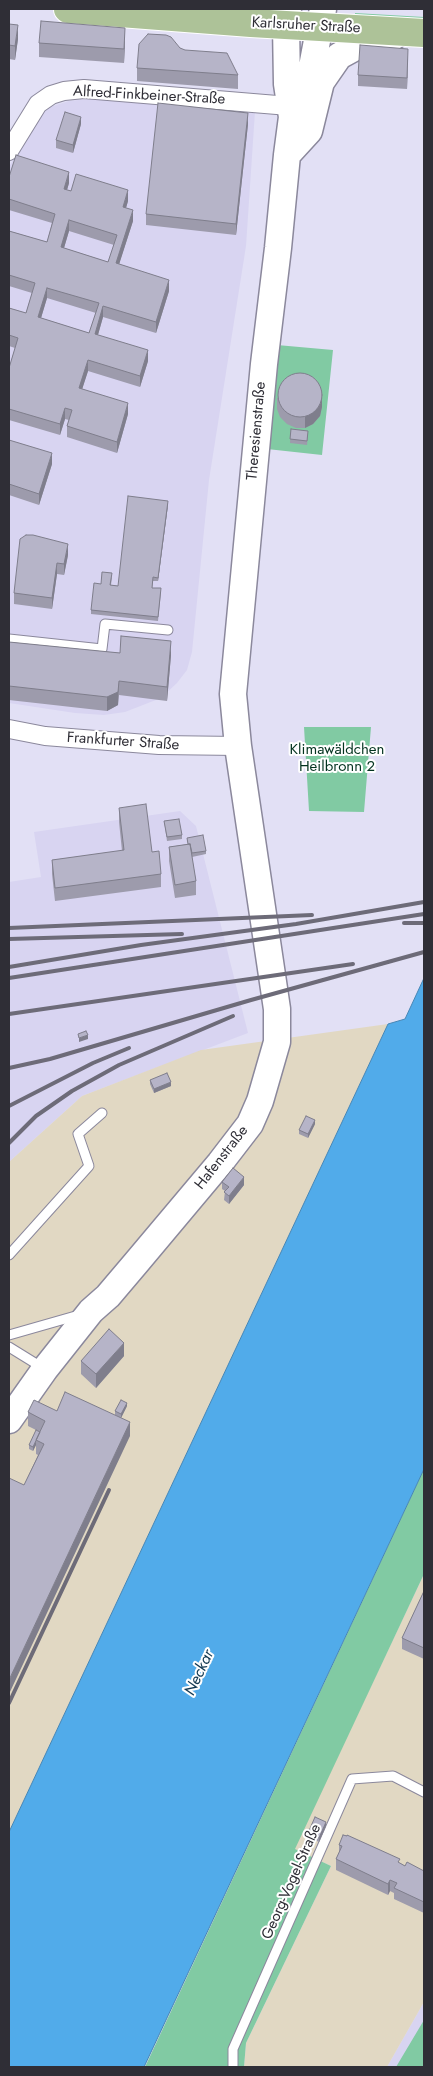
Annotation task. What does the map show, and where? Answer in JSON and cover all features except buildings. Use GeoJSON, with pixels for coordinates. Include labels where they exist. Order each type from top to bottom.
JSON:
{"type":"FeatureCollection","features":[{"type":"Feature","properties":{"kind":"main road","name":"Karlsruher Straße"},"geometry":{"type":"LineString","coordinates":[[68,9],[321,18],[412,33]]}},
{"type":"Feature","properties":{"kind":"main road","name":"Theresienstraße"},"geometry":{"type":"LineString","coordinates":[[238,746],[233,694],[264,364],[278,248],[291,111],[287,17]]}},
{"type":"Feature","properties":{"kind":"main road","name":"Theresienstraße"},"geometry":{"type":"LineString","coordinates":[[291,111],[309,83],[321,18]]}},
{"type":"Feature","properties":{"kind":"main road"},"geometry":{"type":"LineString","coordinates":[[287,155],[309,131],[321,82],[339,56],[360,44],[386,42],[412,33]]}},
{"type":"Feature","properties":{"kind":"main road","name":"Hafenstraße"},"geometry":{"type":"LineString","coordinates":[[9,1420],[45,1369],[91,1311],[108,1296],[220,1163],[250,1124],[270,1072],[277,1042],[277,1010],[238,746]]}},
{"type":"Feature","properties":{"kind":"street","name":"Alfred-Finkbeiner-Straße"},"geometry":{"type":"LineString","coordinates":[[9,151],[38,104],[51,95],[64,91],[84,89],[291,111]]}},
{"type":"Feature","properties":{"kind":"street","name":"Frankfurter Straße"},"geometry":{"type":"LineString","coordinates":[[9,729],[45,736],[139,744],[238,746]]}},
{"type":"Feature","properties":{"kind":"lane"},"geometry":{"type":"LineString","coordinates":[[9,639],[102,649],[106,624],[168,630]]}},
{"type":"Feature","properties":{"kind":"lane"},"geometry":{"type":"LineString","coordinates":[[9,1255],[89,1166],[78,1134],[102,1113]]}},
{"type":"Feature","properties":{"kind":"lane"},"geometry":{"type":"LineString","coordinates":[[9,1335],[91,1311]]}},
{"type":"Feature","properties":{"kind":"lane"},"geometry":{"type":"LineString","coordinates":[[9,1347],[45,1369]]}},
{"type":"Feature","properties":{"kind":"lane","name":"Georg-Vogel-Straße"},"geometry":{"type":"LineString","coordinates":[[233,2067],[233,2049],[352,1779],[393,1776],[424,1792]]}},
{"type":"Feature","properties":{"kind":"shaded area"},"geometry":{"type":"Polygon","coordinates":[[[97,98],[255,111],[246,246],[209,480],[192,652],[187,670],[177,683],[161,698],[125,712],[104,715],[75,713],[9,703],[9,167],[35,120],[50,107],[69,101],[97,98]]]}},
{"type":"Feature","properties":{"kind":"shaded area"},"geometry":{"type":"Polygon","coordinates":[[[180,811],[196,826],[248,1033],[82,1096],[9,1162],[9,882],[41,877],[34,832],[180,811]]]}},
{"type":"Feature","properties":{"kind":"shaded area"},"geometry":{"type":"Polygon","coordinates":[[[388,1024],[9,1832],[9,1162],[82,1096],[201,1050],[388,1024]]]}},
{"type":"Feature","properties":{"kind":"shaded area"},"geometry":{"type":"Polygon","coordinates":[[[424,1574],[424,2002],[387,2067],[244,2067],[246,2043],[331,1866],[294,1849],[424,1574]]]}},
{"type":"Feature","properties":{"kind":"shaded area"},"geometry":{"type":"Polygon","coordinates":[[[424,2002],[424,2067],[387,2067],[424,2002]]]}},
{"type":"Feature","properties":{"kind":"green space"},"geometry":{"type":"Polygon","coordinates":[[[355,13],[424,17],[424,25],[355,20],[355,13]]]}},
{"type":"Feature","properties":{"kind":"green space"},"geometry":{"type":"Polygon","coordinates":[[[277,345],[333,350],[322,455],[267,449],[277,345]]]}},
{"type":"Feature","properties":{"kind":"green space","name":"Klimawäldchen Heilbronn 2"},"geometry":{"type":"Polygon","coordinates":[[[304,727],[371,727],[364,812],[309,811],[304,727]]]}},
{"type":"Feature","properties":{"kind":"green space"},"geometry":{"type":"Polygon","coordinates":[[[424,1469],[424,1574],[295,1849],[331,1866],[246,2043],[244,2067],[145,2067],[424,1469]]]}},
{"type":"Feature","properties":{"kind":"green space"},"geometry":{"type":"Polygon","coordinates":[[[424,2020],[424,2067],[396,2067],[424,2020]]]}},
{"type":"Feature","properties":{"kind":"water","name":"Neckar"},"geometry":{"type":"Polygon","coordinates":[[[424,978],[424,1469],[144,2067],[9,2067],[9,1832],[388,1024],[405,1019],[424,978]]]}},
{"type":"Feature","properties":{"kind":"railway"},"geometry":{"type":"LineString","coordinates":[[9,967],[141,945],[296,924],[424,902]]}},
{"type":"Feature","properties":{"kind":"railway"},"geometry":{"type":"LineString","coordinates":[[9,978],[424,914]]}},
{"type":"Feature","properties":{"kind":"railway"},"geometry":{"type":"LineString","coordinates":[[9,928],[312,915]]}},
{"type":"Feature","properties":{"kind":"railway"},"geometry":{"type":"LineString","coordinates":[[404,923],[424,923]]}},
{"type":"Feature","properties":{"kind":"railway"},"geometry":{"type":"LineString","coordinates":[[9,939],[182,934]]}},
{"type":"Feature","properties":{"kind":"railway"},"geometry":{"type":"LineString","coordinates":[[9,1068],[50,1059],[424,952]]}},
{"type":"Feature","properties":{"kind":"railway"},"geometry":{"type":"LineString","coordinates":[[9,1014],[353,964]]}},
{"type":"Feature","properties":{"kind":"railway"},"geometry":{"type":"LineString","coordinates":[[9,1143],[36,1116],[72,1091],[119,1065],[233,1016]]}},
{"type":"Feature","properties":{"kind":"railway"},"geometry":{"type":"LineString","coordinates":[[9,1106],[93,1063],[129,1048]]}},
{"type":"Feature","properties":{"kind":"railway"},"geometry":{"type":"LineString","coordinates":[[9,1703],[109,1490]]}}]}
